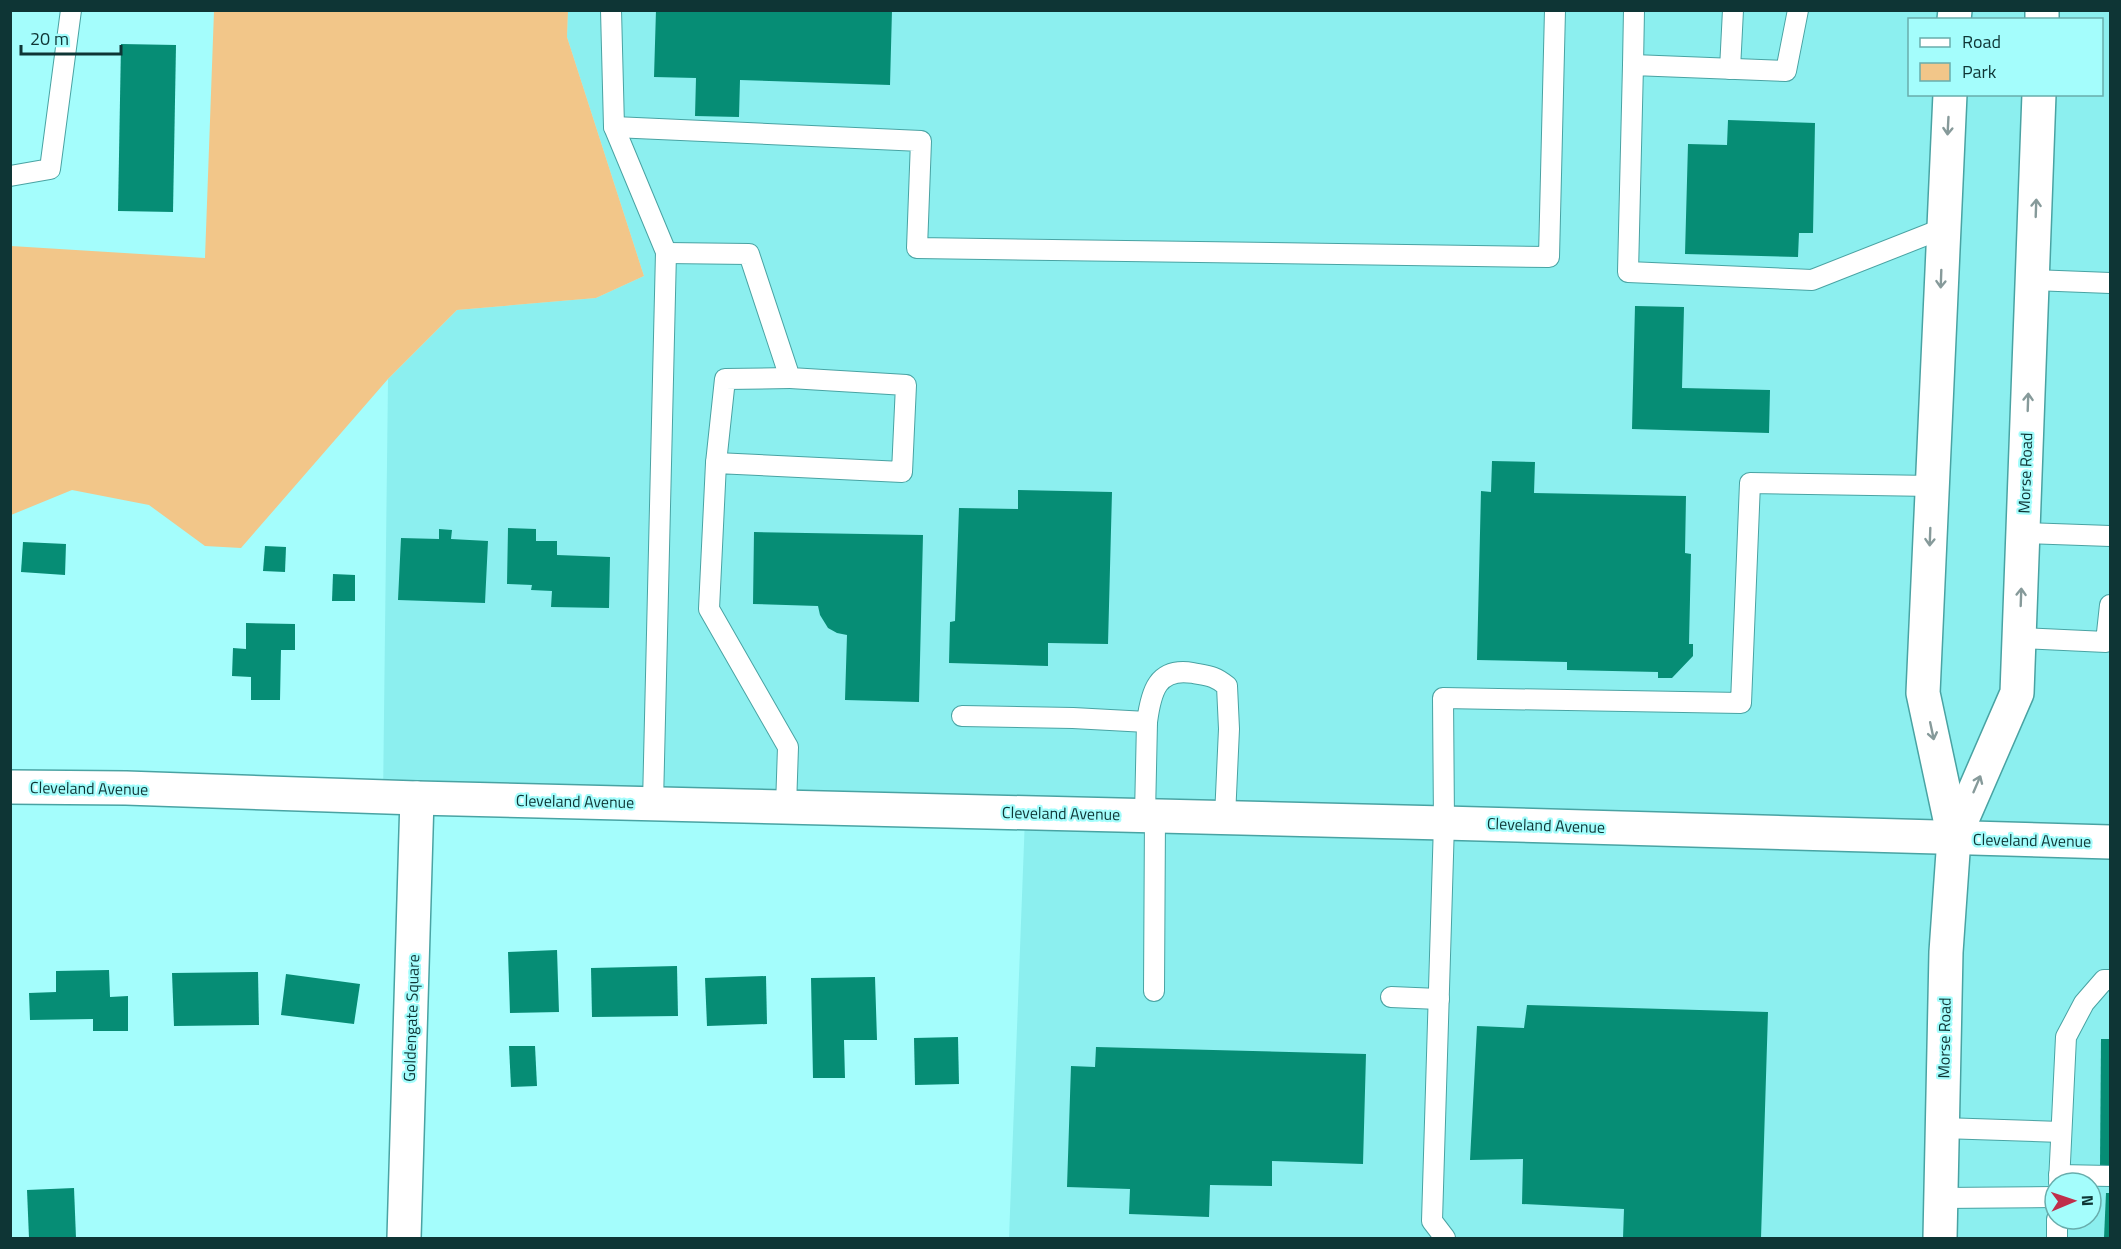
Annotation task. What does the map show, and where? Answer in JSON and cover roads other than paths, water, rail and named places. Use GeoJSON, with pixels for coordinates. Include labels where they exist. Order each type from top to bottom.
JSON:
{"type":"FeatureCollection","features":[{"type":"Feature","properties":{"kind":"main road","name":"Morse Road"},"geometry":{"type":"LineString","coordinates":[[1940,1239],[1946,952],[1954,838],[1923,693],[1950,96]]}},
{"type":"Feature","properties":{"kind":"main road","name":"Morse Road"},"geometry":{"type":"LineString","coordinates":[[1954,838],[2017,693],[2039,96]]}},
{"type":"Feature","properties":{"kind":"main road","name":"Cleveland Avenue"},"geometry":{"type":"LineString","coordinates":[[10,787],[126,788],[417,798],[1150,815],[2110,842]]}},
{"type":"Feature","properties":{"kind":"main road","name":"Goldengate Square"},"geometry":{"type":"LineString","coordinates":[[404,1239],[417,798]]}},
{"type":"Feature","properties":{"kind":"lane"},"geometry":{"type":"LineString","coordinates":[[10,176],[50,169],[71,10]]}},
{"type":"Feature","properties":{"kind":"lane"},"geometry":{"type":"LineString","coordinates":[[611,10],[614,127],[666,253],[653,803]]}},
{"type":"Feature","properties":{"kind":"lane"},"geometry":{"type":"LineString","coordinates":[[614,127],[921,141],[917,248],[1549,257],[1555,10]]}},
{"type":"Feature","properties":{"kind":"lane"},"geometry":{"type":"LineString","coordinates":[[1634,10],[1628,272],[1812,280],[1944,228]]}},
{"type":"Feature","properties":{"kind":"lane"},"geometry":{"type":"LineString","coordinates":[[1730,69],[1734,10]]}},
{"type":"Feature","properties":{"kind":"lane"},"geometry":{"type":"LineString","coordinates":[[1633,65],[1786,71],[1798,10]]}},
{"type":"Feature","properties":{"kind":"lane"},"geometry":{"type":"LineString","coordinates":[[666,253],[750,254],[790,378]]}},
{"type":"Feature","properties":{"kind":"lane"},"geometry":{"type":"LineString","coordinates":[[2033,280],[2110,283]]}},
{"type":"Feature","properties":{"kind":"lane"},"geometry":{"type":"LineString","coordinates":[[716,463],[902,472],[906,385],[790,378],[725,378],[716,463],[709,609],[788,747],[786,807]]}},
{"type":"Feature","properties":{"kind":"lane"},"geometry":{"type":"LineString","coordinates":[[1445,1239],[1432,1221],[1444,823],[1443,698],[1741,703],[1750,483],[1932,486]]}},
{"type":"Feature","properties":{"kind":"lane"},"geometry":{"type":"LineString","coordinates":[[2023,533],[2110,536]]}},
{"type":"Feature","properties":{"kind":"lane"},"geometry":{"type":"LineString","coordinates":[[2019,638],[2106,642],[2110,606]]}},
{"type":"Feature","properties":{"kind":"lane"},"geometry":{"type":"LineString","coordinates":[[1154,991],[1147,722],[1155,688],[1164,676],[1182,671],[1216,677],[1227,686],[1229,729],[1225,817]]}},
{"type":"Feature","properties":{"kind":"lane"},"geometry":{"type":"LineString","coordinates":[[962,716],[1147,722]]}},
{"type":"Feature","properties":{"kind":"lane"},"geometry":{"type":"LineString","coordinates":[[2059,1171],[2066,1037],[2084,1004],[2104,980],[2110,980]]}},
{"type":"Feature","properties":{"kind":"lane"},"geometry":{"type":"LineString","coordinates":[[1391,997],[1438,999]]}},
{"type":"Feature","properties":{"kind":"lane"},"geometry":{"type":"LineString","coordinates":[[1942,1128],[2061,1132]]}},
{"type":"Feature","properties":{"kind":"lane"},"geometry":{"type":"LineString","coordinates":[[1941,1198],[2043,1197]]}}]}
